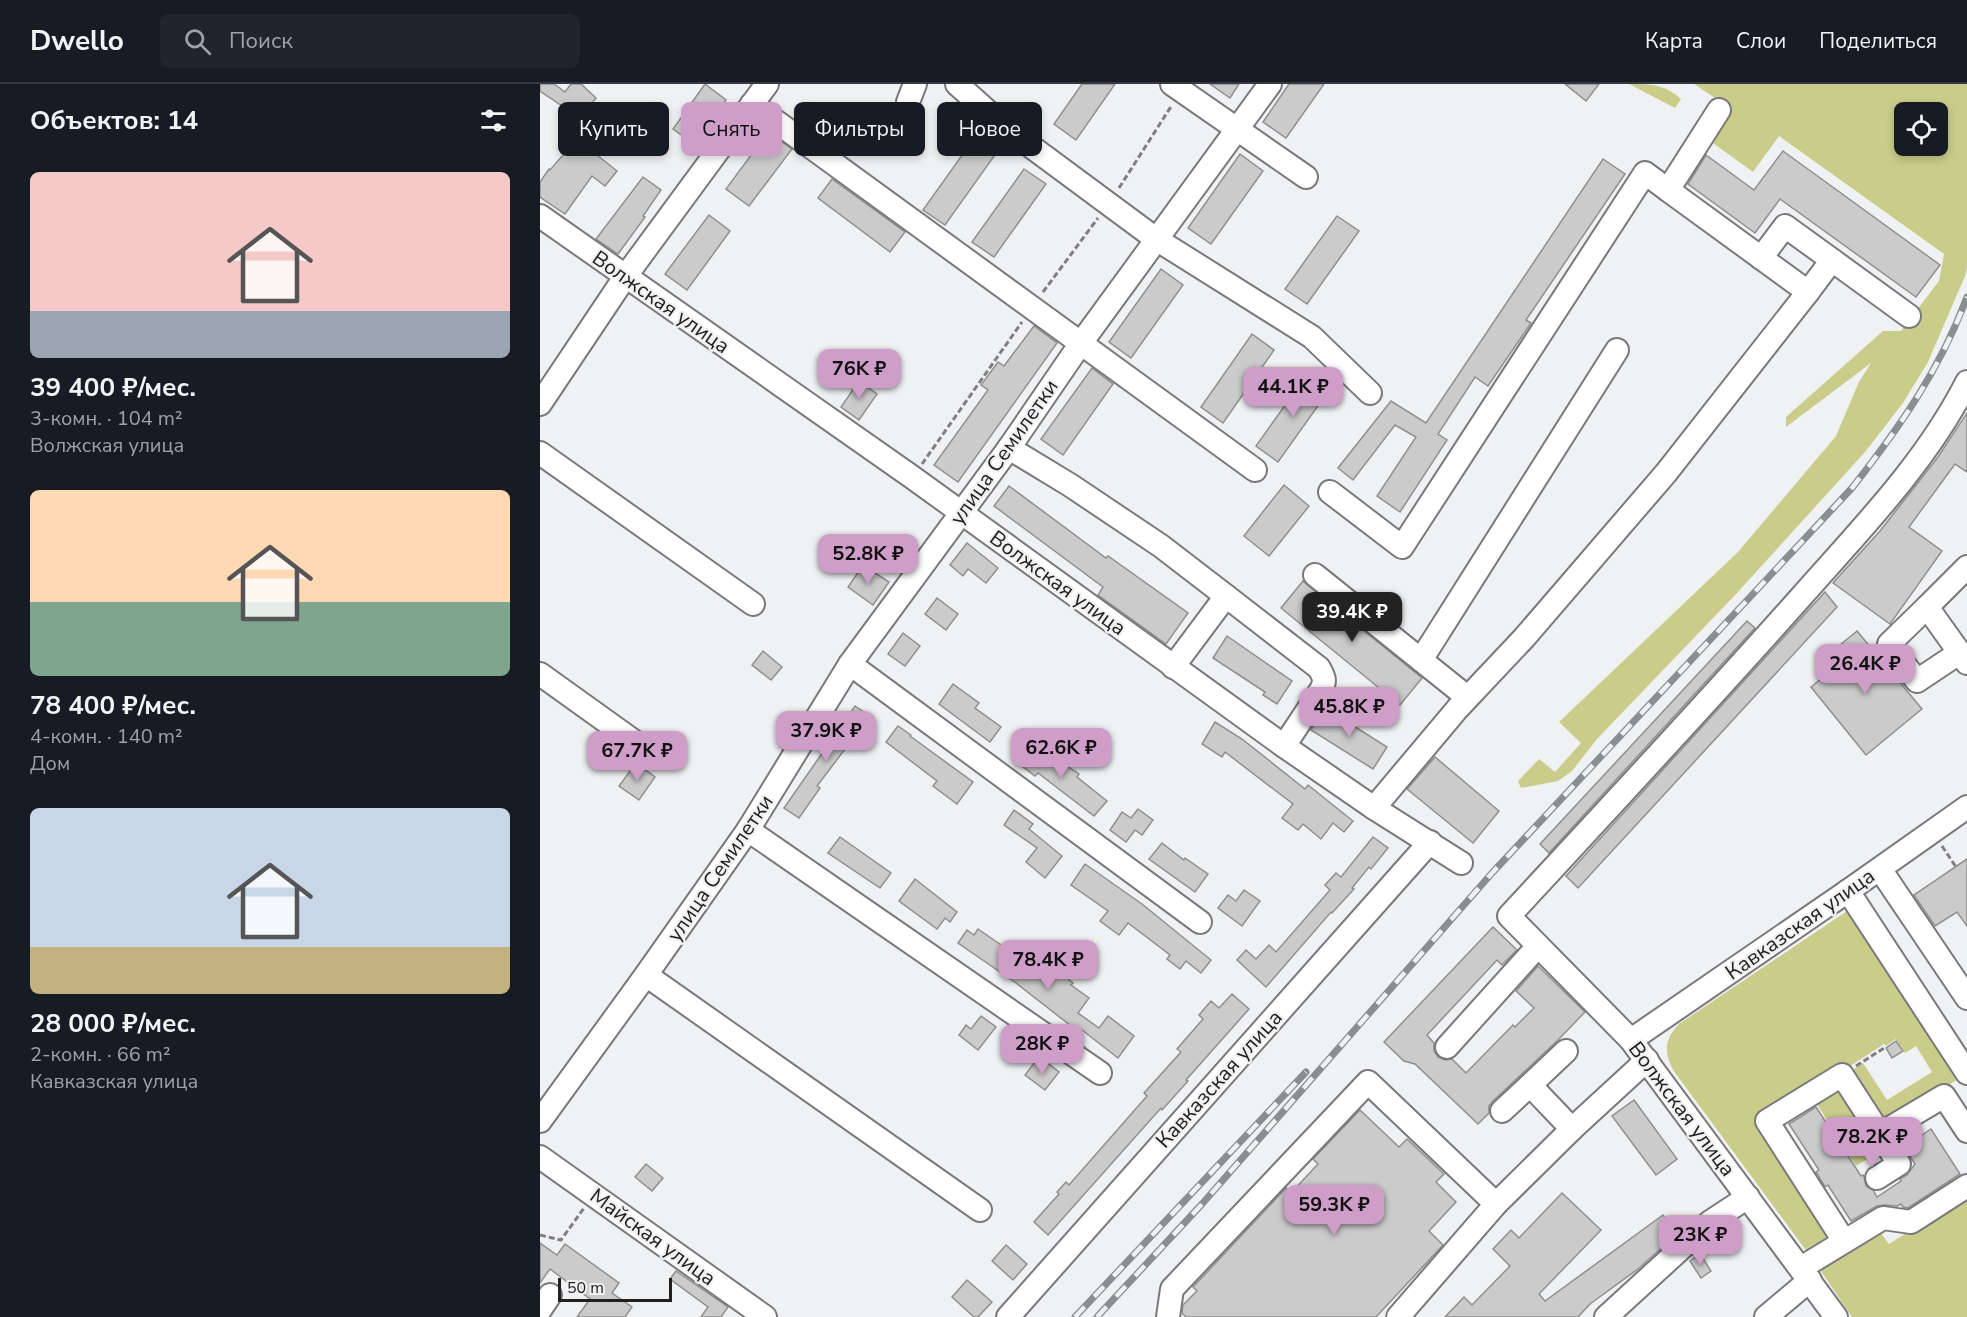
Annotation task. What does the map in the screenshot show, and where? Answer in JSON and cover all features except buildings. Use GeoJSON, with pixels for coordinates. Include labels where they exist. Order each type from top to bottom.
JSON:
{"type":"FeatureCollection","features":[{"type":"Feature","properties":{"kind":"street"},"geometry":{"type":"LineString","coordinates":[[754,102],[767,84]]}},
{"type":"Feature","properties":{"kind":"street"},"geometry":{"type":"LineString","coordinates":[[957,84],[1006,128],[1156,240],[1312,337],[1370,393]]}},
{"type":"Feature","properties":{"kind":"street","name":"улица Семилетки"},"geometry":{"type":"LineString","coordinates":[[540,1121],[748,830],[850,664],[962,513],[1081,343],[1270,84]]}},
{"type":"Feature","properties":{"kind":"street"},"geometry":{"type":"LineString","coordinates":[[1177,87],[1306,177]]}},
{"type":"Feature","properties":{"kind":"street"},"geometry":{"type":"LineString","coordinates":[[1668,189],[1719,110]]}},
{"type":"Feature","properties":{"kind":"street"},"geometry":{"type":"LineString","coordinates":[[782,126],[1255,470]]}},
{"type":"Feature","properties":{"kind":"street"},"geometry":{"type":"LineString","coordinates":[[540,404],[625,277],[714,156]]}},
{"type":"Feature","properties":{"kind":"street"},"geometry":{"type":"LineString","coordinates":[[1330,492],[1402,547],[1645,173],[1808,292]]}},
{"type":"Feature","properties":{"kind":"street","name":"Волжская улица"},"geometry":{"type":"LineString","coordinates":[[540,216],[912,477],[1284,746],[1374,808],[1461,863]]}},
{"type":"Feature","properties":{"kind":"street"},"geometry":{"type":"LineString","coordinates":[[1761,258],[1785,226],[1909,316]]}},
{"type":"Feature","properties":{"kind":"street"},"geometry":{"type":"LineString","coordinates":[[1374,808],[1467,697],[1524,638],[1666,473],[1832,260]]}},
{"type":"Feature","properties":{"kind":"street"},"geometry":{"type":"LineString","coordinates":[[1421,660],[1617,350]]}},
{"type":"Feature","properties":{"kind":"street","name":"Волжская улица"},"geometry":{"type":"LineString","coordinates":[[1836,1317],[1631,1040],[1509,916],[1746,660],[1870,519],[1930,445],[1967,382]]}},
{"type":"Feature","properties":{"kind":"street"},"geometry":{"type":"LineString","coordinates":[[1009,448],[1070,485],[1152,540],[1318,668],[1324,680],[1321,690],[1284,746]]}},
{"type":"Feature","properties":{"kind":"street"},"geometry":{"type":"LineString","coordinates":[[540,453],[753,604]]}},
{"type":"Feature","properties":{"kind":"street"},"geometry":{"type":"LineString","coordinates":[[1927,607],[1963,658],[1917,681],[1889,644],[1967,567]]}},
{"type":"Feature","properties":{"kind":"street"},"geometry":{"type":"LineString","coordinates":[[1315,575],[1467,697]]}},
{"type":"Feature","properties":{"kind":"street"},"geometry":{"type":"LineString","coordinates":[[1173,667],[1226,596]]}},
{"type":"Feature","properties":{"kind":"street"},"geometry":{"type":"LineString","coordinates":[[850,664],[1200,922]]}},
{"type":"Feature","properties":{"kind":"street"},"geometry":{"type":"LineString","coordinates":[[540,675],[639,745]]}},
{"type":"Feature","properties":{"kind":"street","name":"Кавказская улица"},"geometry":{"type":"LineString","coordinates":[[1631,1040],[1967,807]]}},
{"type":"Feature","properties":{"kind":"street"},"geometry":{"type":"LineString","coordinates":[[748,830],[1100,1074]]}},
{"type":"Feature","properties":{"kind":"street","name":"Кавказская улица"},"geometry":{"type":"LineString","coordinates":[[1008,1317],[1430,842]]}},
{"type":"Feature","properties":{"kind":"street"},"geometry":{"type":"LineString","coordinates":[[1880,869],[1967,998]]}},
{"type":"Feature","properties":{"kind":"street"},"geometry":{"type":"LineString","coordinates":[[1848,891],[1967,1074]]}},
{"type":"Feature","properties":{"kind":"street"},"geometry":{"type":"LineString","coordinates":[[1447,1047],[1538,946]]}},
{"type":"Feature","properties":{"kind":"street"},"geometry":{"type":"LineString","coordinates":[[646,975],[980,1210]]}},
{"type":"Feature","properties":{"kind":"street"},"geometry":{"type":"LineString","coordinates":[[1502,1111],[1566,1051]]}},
{"type":"Feature","properties":{"kind":"street"},"geometry":{"type":"LineString","coordinates":[[1398,1317],[1496,1204],[1572,1129],[1647,1060]]}},
{"type":"Feature","properties":{"kind":"street"},"geometry":{"type":"LineString","coordinates":[[1844,1241],[1767,1121],[1842,1075],[1899,1164],[1876,1178]]}},
{"type":"Feature","properties":{"kind":"street"},"geometry":{"type":"LineString","coordinates":[[1168,1317],[1172,1289],[1368,1082],[1496,1204]]}},
{"type":"Feature","properties":{"kind":"street"},"geometry":{"type":"LineString","coordinates":[[1530,1085],[1572,1129]]}},
{"type":"Feature","properties":{"kind":"street"},"geometry":{"type":"LineString","coordinates":[[1880,1134],[1944,1096],[1967,1131]]}},
{"type":"Feature","properties":{"kind":"street","name":"Майская улица"},"geometry":{"type":"LineString","coordinates":[[540,1157],[765,1317]]}},
{"type":"Feature","properties":{"kind":"street"},"geometry":{"type":"LineString","coordinates":[[1766,1317],[1806,1274],[1844,1241],[1883,1218],[1911,1222],[1967,1186]]}},
{"type":"Feature","properties":{"kind":"street"},"geometry":{"type":"LineString","coordinates":[[1606,1317],[1710,1222],[1749,1197]]}},
{"type":"Feature","properties":{"kind":"path"},"geometry":{"type":"LineString","coordinates":[[912,477],[1109,204],[1177,87]]}},
{"type":"Feature","properties":{"kind":"path"},"geometry":{"type":"LineString","coordinates":[[1942,847],[1956,867]]}},
{"type":"Feature","properties":{"kind":"path"},"geometry":{"type":"LineString","coordinates":[[1842,1075],[1884,1048]]}},
{"type":"Feature","properties":{"kind":"path"},"geometry":{"type":"LineString","coordinates":[[540,1235],[561,1240],[594,1195]]}},
{"type":"Feature","properties":{"kind":"green space"},"geometry":{"type":"Polygon","coordinates":[[[1629,84],[1657,86],[1669,90],[1681,99],[1675,108],[1629,84]]]}},
{"type":"Feature","properties":{"kind":"green space"},"geometry":{"type":"Polygon","coordinates":[[[1694,84],[1967,84],[1967,267],[1965,276],[1928,362],[1903,403],[1865,452],[1737,593],[1597,739],[1572,771],[1558,781],[1521,788],[1518,781],[1539,759],[1555,772],[1581,743],[1559,722],[1738,552],[1836,436],[1859,382],[1871,363],[1786,427],[1786,417],[1883,331],[1901,331],[1939,281],[1944,254],[1779,136],[1753,172],[1713,143],[1730,108],[1694,84]]]}},
{"type":"Feature","properties":{"kind":"green space"},"geometry":{"type":"Polygon","coordinates":[[[1850,909],[1961,1077],[1887,1125],[1846,1074],[1863,1063],[1887,1100],[1932,1072],[1916,1046],[1905,1053],[1896,1039],[1757,1120],[1833,1241],[1808,1253],[1673,1070],[1667,1046],[1670,1035],[1679,1024],[1850,909]]]}},
{"type":"Feature","properties":{"kind":"green space"},"geometry":{"type":"Polygon","coordinates":[[[1840,1090],[1876,1146],[1872,1156],[1856,1166],[1813,1098],[1840,1090]]]}},
{"type":"Feature","properties":{"kind":"green space"},"geometry":{"type":"Polygon","coordinates":[[[1967,1195],[1967,1317],[1852,1317],[1821,1271],[1820,1266],[1880,1232],[1889,1244],[1967,1195]]]}},
{"type":"Feature","properties":{"kind":"railway"},"geometry":{"type":"LineString","coordinates":[[1097,1317],[1202,1204],[1492,873],[1852,488],[1902,420],[1931,374],[1967,297]]}},
{"type":"Feature","properties":{"kind":"railway"},"geometry":{"type":"LineString","coordinates":[[1075,1317],[1306,1072]]}}]}
